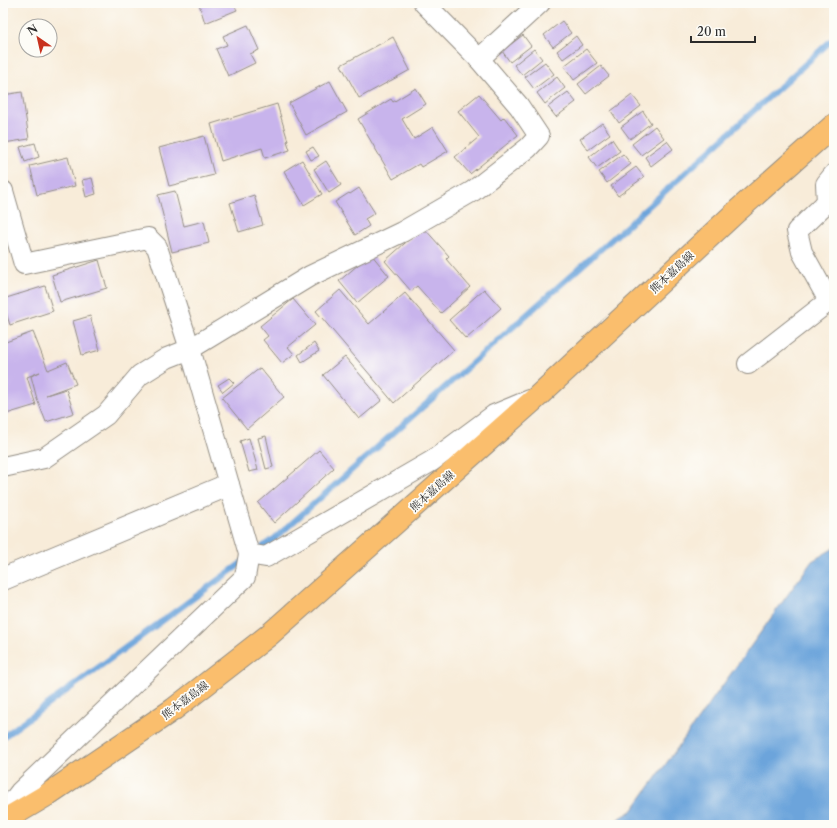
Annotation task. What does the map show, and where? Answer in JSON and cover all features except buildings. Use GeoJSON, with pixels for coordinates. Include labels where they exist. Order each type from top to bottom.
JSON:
{"type":"FeatureCollection","features":[{"type":"Feature","properties":{"kind":"main road","name":"熊本嘉島線"},"geometry":{"type":"LineString","coordinates":[[3,821],[47,795],[174,709],[263,640],[536,398],[736,212],[834,125]]}},
{"type":"Feature","properties":{"kind":"street"},"geometry":{"type":"LineString","coordinates":[[3,467],[44,458],[106,415],[140,375],[166,358],[190,349],[310,276],[402,232],[473,191],[528,148],[538,136],[519,106],[479,59],[424,3]]}},
{"type":"Feature","properties":{"kind":"street"},"geometry":{"type":"LineString","coordinates":[[479,59],[540,3]]}},
{"type":"Feature","properties":{"kind":"street"},"geometry":{"type":"LineString","coordinates":[[748,364],[832,301],[802,252],[797,231],[830,203],[826,184],[834,174]]}},
{"type":"Feature","properties":{"kind":"street"},"geometry":{"type":"LineString","coordinates":[[3,191],[24,264],[148,238],[157,247],[190,349],[228,486],[249,554],[245,577],[20,792],[3,814]]}},
{"type":"Feature","properties":{"kind":"street"},"geometry":{"type":"LineString","coordinates":[[249,554],[266,557],[432,461],[494,415],[536,398]]}},
{"type":"Feature","properties":{"kind":"street"},"geometry":{"type":"LineString","coordinates":[[3,579],[228,486]]}},
{"type":"Feature","properties":{"kind":"water"},"geometry":{"type":"Polygon","coordinates":[[[834,548],[834,825],[608,825],[632,811],[812,561],[834,548]]]}},
{"type":"Feature","properties":{"kind":"waterway"},"geometry":{"type":"LineString","coordinates":[[258,550],[274,539],[629,224],[834,38]]}},
{"type":"Feature","properties":{"kind":"waterway"},"geometry":{"type":"LineString","coordinates":[[3,737],[243,562]]}}]}
